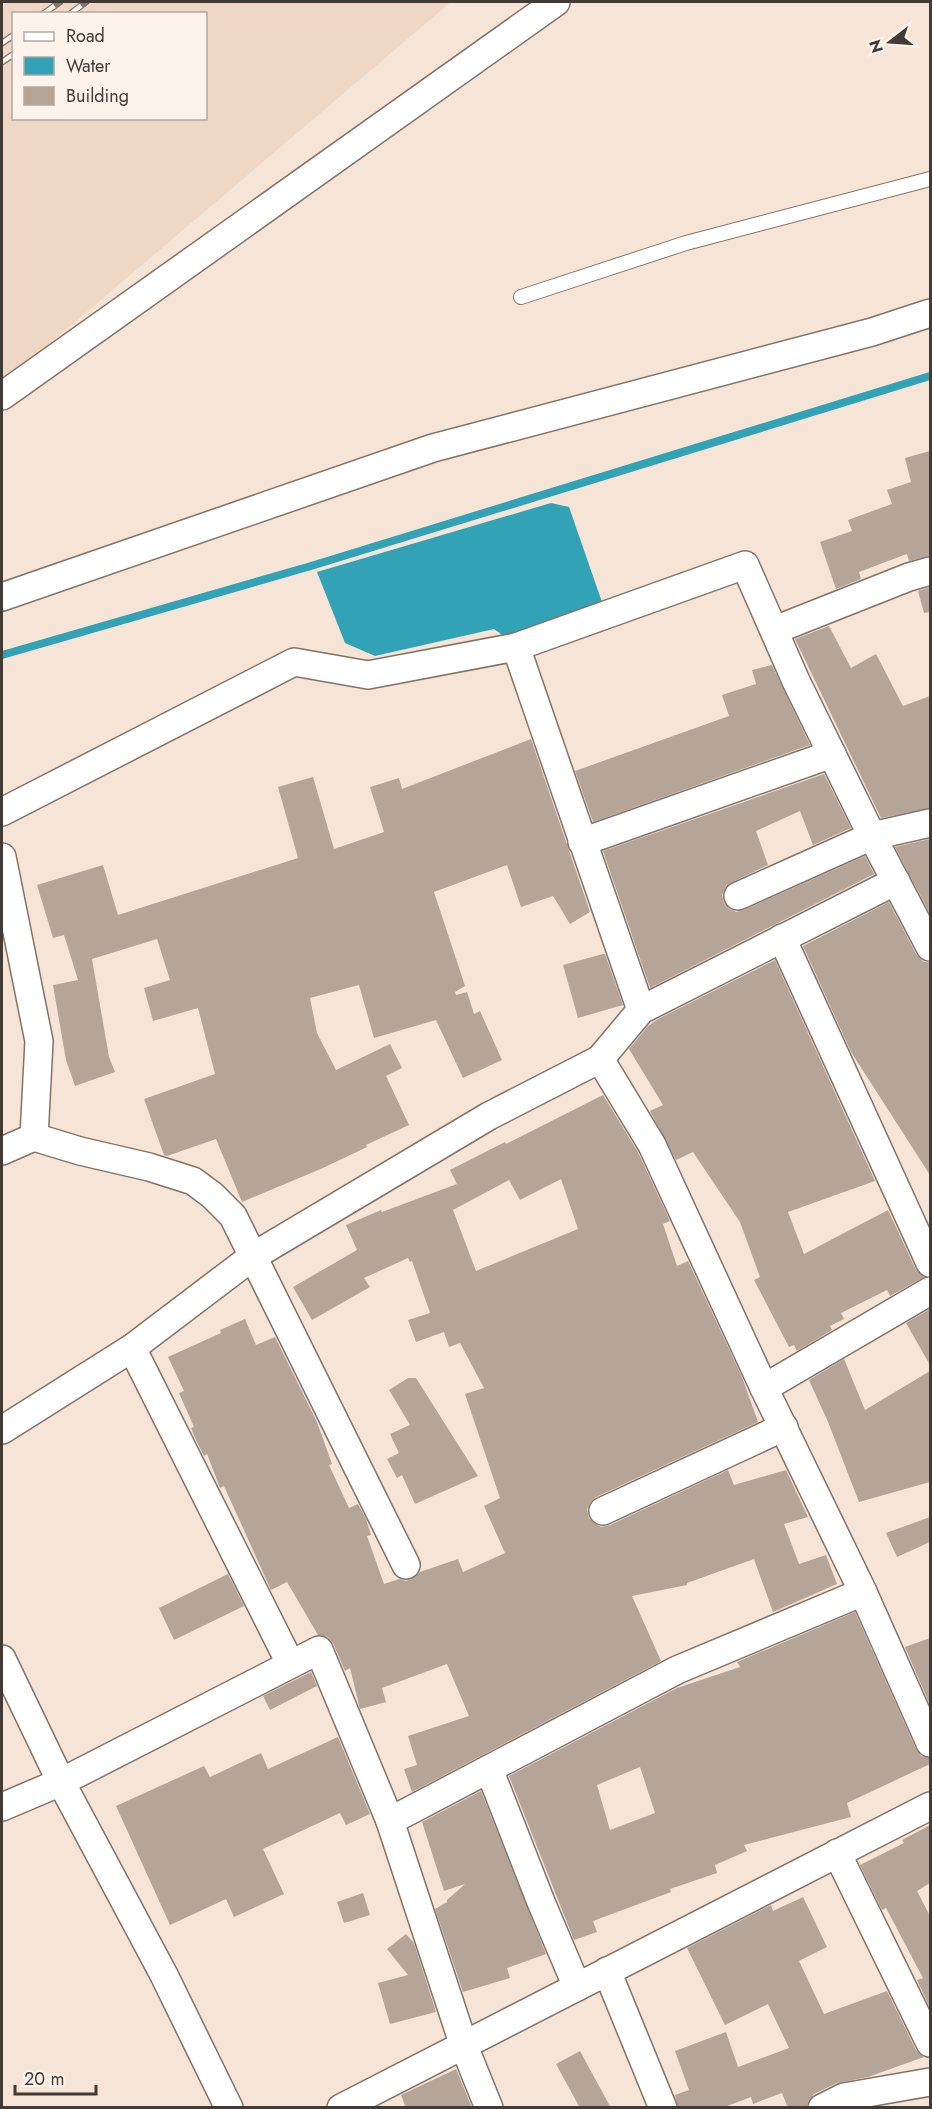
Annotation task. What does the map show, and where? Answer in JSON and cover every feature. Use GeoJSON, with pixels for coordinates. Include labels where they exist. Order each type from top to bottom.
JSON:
{"type":"FeatureCollection","features":[{"type":"Feature","properties":{"kind":"street"},"geometry":{"type":"LineString","coordinates":[[2,396],[556,2]]}},
{"type":"Feature","properties":{"kind":"street"},"geometry":{"type":"LineString","coordinates":[[2,597],[433,448],[860,335],[930,313]]}},
{"type":"Feature","properties":{"kind":"street"},"geometry":{"type":"LineString","coordinates":[[2,812],[294,662],[368,675],[516,647],[745,565],[796,681],[872,836],[930,947]]}},
{"type":"Feature","properties":{"kind":"street"},"geometry":{"type":"LineString","coordinates":[[775,630],[909,577],[930,571]]}},
{"type":"Feature","properties":{"kind":"street"},"geometry":{"type":"LineString","coordinates":[[516,647],[641,1010]]}},
{"type":"Feature","properties":{"kind":"street"},"geometry":{"type":"LineString","coordinates":[[582,842],[832,754]]}},
{"type":"Feature","properties":{"kind":"street"},"geometry":{"type":"LineString","coordinates":[[738,896],[872,836],[930,823]]}},
{"type":"Feature","properties":{"kind":"street"},"geometry":{"type":"LineString","coordinates":[[2,857],[9,929],[39,1041],[34,1137]]}},
{"type":"Feature","properties":{"kind":"street"},"geometry":{"type":"LineString","coordinates":[[2,1429],[132,1348],[252,1257],[489,1116],[600,1059],[641,1010],[896,881]]}},
{"type":"Feature","properties":{"kind":"street"},"geometry":{"type":"LineString","coordinates":[[782,938],[930,1263]]}},
{"type":"Feature","properties":{"kind":"street"},"geometry":{"type":"LineString","coordinates":[[600,1059],[652,1145],[764,1388],[863,1592],[930,1743]]}},
{"type":"Feature","properties":{"kind":"street"},"geometry":{"type":"LineString","coordinates":[[2,1151],[34,1137],[80,1151],[148,1167],[193,1181],[212,1195],[233,1216],[406,1565]]}},
{"type":"Feature","properties":{"kind":"street"},"geometry":{"type":"LineString","coordinates":[[764,1388],[930,1291]]}},
{"type":"Feature","properties":{"kind":"street"},"geometry":{"type":"LineString","coordinates":[[132,1348],[290,1663]]}},
{"type":"Feature","properties":{"kind":"street"},"geometry":{"type":"LineString","coordinates":[[603,1511],[784,1427]]}},
{"type":"Feature","properties":{"kind":"street"},"geometry":{"type":"LineString","coordinates":[[390,1821],[677,1670],[863,1592]]}},
{"type":"Feature","properties":{"kind":"street"},"geometry":{"type":"LineString","coordinates":[[2,1808],[61,1782],[319,1650],[390,1821],[464,2046],[489,2108]]}},
{"type":"Feature","properties":{"kind":"street"},"geometry":{"type":"LineString","coordinates":[[2,1659],[61,1782],[164,1975],[229,2108]]}},
{"type":"Feature","properties":{"kind":"street"},"geometry":{"type":"LineString","coordinates":[[489,1769],[577,1987]]}},
{"type":"Feature","properties":{"kind":"street"},"geometry":{"type":"LineString","coordinates":[[341,2108],[930,1806]]}},
{"type":"Feature","properties":{"kind":"street"},"geometry":{"type":"LineString","coordinates":[[837,1853],[930,2043]]}},
{"type":"Feature","properties":{"kind":"street"},"geometry":{"type":"LineString","coordinates":[[607,1971],[663,2108]]}},
{"type":"Feature","properties":{"kind":"street"},"geometry":{"type":"LineString","coordinates":[[822,2108],[844,2097],[930,2082]]}},
{"type":"Feature","properties":{"kind":"lane"},"geometry":{"type":"LineString","coordinates":[[521,297],[686,243],[930,179]]}},
{"type":"Feature","properties":{"kind":"shaded area"},"geometry":{"type":"Polygon","coordinates":[[[2,2],[451,2],[2,384],[2,2]]]}},
{"type":"Feature","properties":{"kind":"water"},"geometry":{"type":"Polygon","coordinates":[[[551,503],[569,507],[603,605],[508,639],[494,629],[375,656],[345,643],[317,572],[551,503]]]}},
{"type":"Feature","properties":{"kind":"building"},"geometry":{"type":"Polygon","coordinates":[[[930,451],[930,556],[909,561],[907,554],[859,572],[861,579],[836,589],[820,542],[852,531],[848,520],[892,504],[887,490],[911,482],[905,458],[930,451]]]}},
{"type":"Feature","properties":{"kind":"building"},"geometry":{"type":"Polygon","coordinates":[[[930,587],[930,612],[924,613],[918,591],[930,587]]]}},
{"type":"Feature","properties":{"kind":"building"},"geometry":{"type":"Polygon","coordinates":[[[829,626],[851,668],[876,654],[903,706],[930,696],[930,808],[881,818],[795,639],[829,626]]]}},
{"type":"Feature","properties":{"kind":"building"},"geometry":{"type":"Polygon","coordinates":[[[772,665],[810,745],[593,822],[575,771],[729,716],[722,695],[756,684],[752,670],[772,665]]]}},
{"type":"Feature","properties":{"kind":"building"},"geometry":{"type":"Polygon","coordinates":[[[531,739],[590,912],[570,924],[553,896],[521,907],[507,865],[434,892],[465,986],[455,992],[456,995],[467,992],[474,1014],[480,1011],[502,1060],[463,1078],[436,1020],[374,1038],[359,985],[310,998],[317,1033],[336,1070],[390,1044],[402,1068],[386,1076],[409,1125],[323,1168],[242,1202],[216,1139],[167,1156],[164,1155],[144,1099],[215,1074],[198,1008],[153,1021],[144,988],[170,980],[157,939],[92,959],[109,1057],[115,1072],[75,1086],[66,1060],[53,985],[78,980],[64,935],[53,938],[37,885],[103,865],[118,915],[298,858],[278,787],[313,777],[334,849],[384,832],[370,787],[399,778],[402,789],[531,739]]]}},
{"type":"Feature","properties":{"kind":"building"},"geometry":{"type":"Polygon","coordinates":[[[824,774],[851,828],[813,845],[800,811],[756,831],[768,865],[726,886],[722,895],[724,903],[736,912],[744,910],[865,856],[874,874],[650,988],[603,851],[824,774]]]}},
{"type":"Feature","properties":{"kind":"building"},"geometry":{"type":"Polygon","coordinates":[[[930,839],[930,914],[895,847],[930,839]]]}},
{"type":"Feature","properties":{"kind":"building"},"geometry":{"type":"Polygon","coordinates":[[[889,902],[916,954],[922,961],[930,963],[930,1175],[851,1052],[803,946],[889,902]]]}},
{"type":"Feature","properties":{"kind":"building"},"geometry":{"type":"Polygon","coordinates":[[[605,954],[623,1005],[578,1018],[563,965],[605,954]]]}},
{"type":"Feature","properties":{"kind":"building"},"geometry":{"type":"Polygon","coordinates":[[[775,960],[875,1181],[788,1212],[804,1254],[888,1210],[916,1270],[924,1277],[890,1296],[887,1290],[841,1313],[844,1319],[830,1326],[832,1330],[797,1351],[794,1345],[789,1347],[754,1280],[760,1277],[740,1222],[693,1152],[676,1160],[650,1111],[663,1105],[629,1049],[648,1026],[658,1019],[775,960]]]}},
{"type":"Feature","properties":{"kind":"building"},"geometry":{"type":"Polygon","coordinates":[[[603,1095],[638,1152],[670,1221],[663,1224],[677,1266],[688,1261],[742,1377],[758,1422],[596,1497],[587,1509],[589,1518],[601,1527],[610,1525],[728,1470],[734,1485],[786,1470],[808,1517],[784,1524],[799,1564],[826,1555],[837,1584],[773,1612],[754,1559],[687,1583],[687,1585],[632,1596],[661,1661],[412,1792],[404,1769],[417,1765],[408,1736],[469,1716],[447,1664],[382,1688],[386,1702],[360,1709],[350,1668],[345,1671],[333,1643],[328,1637],[318,1635],[287,1582],[271,1590],[224,1486],[220,1488],[207,1454],[204,1456],[196,1440],[191,1428],[194,1427],[179,1393],[184,1391],[168,1357],[221,1333],[220,1330],[245,1319],[256,1345],[275,1337],[317,1422],[332,1464],[329,1465],[349,1508],[358,1504],[366,1519],[371,1535],[367,1536],[384,1584],[399,1579],[406,1581],[412,1579],[420,1572],[458,1559],[463,1572],[505,1553],[484,1506],[500,1498],[465,1394],[484,1388],[460,1343],[449,1347],[444,1332],[416,1342],[408,1320],[430,1313],[412,1261],[410,1262],[408,1258],[364,1278],[370,1287],[312,1320],[293,1287],[357,1250],[346,1225],[381,1210],[382,1212],[457,1184],[450,1170],[505,1142],[506,1144],[603,1095]],[[561,1179],[520,1200],[509,1180],[453,1210],[476,1271],[578,1229],[561,1179]]]}},
{"type":"Feature","properties":{"kind":"building"},"geometry":{"type":"Polygon","coordinates":[[[930,1309],[930,1365],[906,1323],[930,1309]]]}},
{"type":"Feature","properties":{"kind":"building"},"geometry":{"type":"Polygon","coordinates":[[[844,1359],[865,1410],[930,1371],[930,1482],[859,1502],[809,1380],[844,1359]]]}},
{"type":"Feature","properties":{"kind":"building"},"geometry":{"type":"Polygon","coordinates":[[[408,1378],[416,1378],[478,1476],[415,1504],[402,1475],[397,1478],[387,1459],[399,1453],[390,1434],[410,1425],[389,1390],[408,1378]]]}},
{"type":"Feature","properties":{"kind":"building"},"geometry":{"type":"Polygon","coordinates":[[[930,1517],[930,1542],[897,1557],[886,1533],[930,1517]]]}},
{"type":"Feature","properties":{"kind":"building"},"geometry":{"type":"Polygon","coordinates":[[[228,1574],[244,1606],[174,1640],[159,1608],[228,1574]]]}},
{"type":"Feature","properties":{"kind":"building"},"geometry":{"type":"Polygon","coordinates":[[[855,1612],[916,1749],[921,1756],[930,1758],[930,1764],[847,1803],[851,1817],[744,1845],[747,1851],[715,1865],[717,1873],[670,1889],[671,1892],[593,1921],[597,1932],[574,1940],[509,1776],[677,1688],[740,1667],[737,1662],[855,1612]],[[640,1767],[597,1785],[610,1830],[655,1813],[640,1767]]]}},
{"type":"Feature","properties":{"kind":"building"},"geometry":{"type":"Polygon","coordinates":[[[930,1638],[930,1705],[905,1647],[930,1638]]]}},
{"type":"Feature","properties":{"kind":"building"},"geometry":{"type":"Polygon","coordinates":[[[311,1672],[317,1686],[270,1710],[263,1696],[311,1672]]]}},
{"type":"Feature","properties":{"kind":"building"},"geometry":{"type":"Polygon","coordinates":[[[338,1737],[370,1814],[346,1825],[340,1813],[263,1849],[284,1894],[234,1917],[226,1899],[170,1925],[116,1806],[204,1766],[210,1777],[261,1753],[268,1769],[338,1737]]]}},
{"type":"Feature","properties":{"kind":"building"},"geometry":{"type":"Polygon","coordinates":[[[481,1791],[546,1954],[507,1968],[510,1978],[463,1992],[435,1909],[447,1902],[465,1884],[444,1891],[422,1822],[481,1791]]]}},
{"type":"Feature","properties":{"kind":"building"},"geometry":{"type":"Polygon","coordinates":[[[930,1825],[930,1883],[917,1891],[930,1916],[930,2008],[917,1980],[923,1978],[886,1908],[882,1910],[860,1865],[904,1843],[902,1840],[930,1825]]]}},
{"type":"Feature","properties":{"kind":"building"},"geometry":{"type":"Polygon","coordinates":[[[363,1893],[370,1915],[344,1923],[337,1902],[363,1893]]]}},
{"type":"Feature","properties":{"kind":"building"},"geometry":{"type":"Polygon","coordinates":[[[803,1897],[827,1947],[799,1961],[824,2014],[887,1991],[916,2050],[924,2057],[868,2077],[837,2083],[814,2094],[806,2108],[788,2108],[782,2093],[753,2104],[751,2097],[722,2108],[678,2108],[675,2095],[689,2090],[675,2051],[726,2032],[738,2067],[789,2048],[768,2004],[725,2025],[687,1948],[771,1905],[773,1911],[803,1897]]]}},
{"type":"Feature","properties":{"kind":"building"},"geometry":{"type":"Polygon","coordinates":[[[406,1934],[414,1943],[436,2012],[390,2024],[378,1983],[408,1975],[387,1949],[406,1934]]]}},
{"type":"Feature","properties":{"kind":"building"},"geometry":{"type":"Polygon","coordinates":[[[580,2051],[611,2108],[580,2108],[556,2064],[580,2051]]]}},
{"type":"Feature","properties":{"kind":"building"},"geometry":{"type":"Polygon","coordinates":[[[456,2069],[472,2108],[406,2108],[401,2095],[456,2069]]]}},
{"type":"Feature","properties":{"kind":"waterway"},"geometry":{"type":"LineString","coordinates":[[2,655],[311,566],[930,376]]}},
{"type":"Feature","properties":{"kind":"railway"},"geometry":{"type":"LineString","coordinates":[[46,12],[60,2]]}},
{"type":"Feature","properties":{"kind":"railway"},"geometry":{"type":"LineString","coordinates":[[73,12],[86,2]]}},
{"type":"Feature","properties":{"kind":"railway"},"geometry":{"type":"LineString","coordinates":[[2,43],[12,36]]}},
{"type":"Feature","properties":{"kind":"railway"},"geometry":{"type":"LineString","coordinates":[[2,62],[12,55]]}}]}
